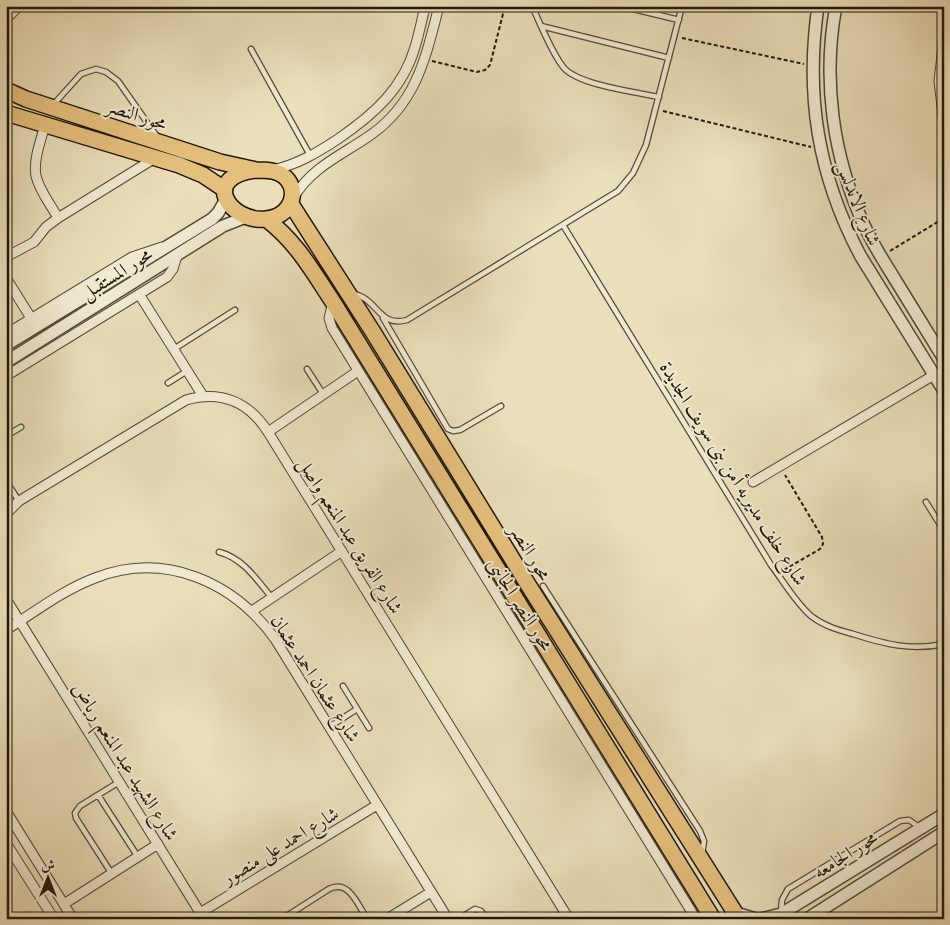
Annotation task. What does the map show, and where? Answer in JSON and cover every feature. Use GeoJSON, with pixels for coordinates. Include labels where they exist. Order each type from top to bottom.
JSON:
{"type":"FeatureCollection","features":[{"type":"Feature","properties":{"kind":"highway","name":"محور النصر"},"geometry":{"type":"LineString","coordinates":[[6,90],[51,107],[226,164],[256,170]]}},
{"type":"Feature","properties":{"kind":"highway","name":"محور النصر"},"geometry":{"type":"LineString","coordinates":[[6,113],[191,170],[225,194]]}},
{"type":"Feature","properties":{"kind":"highway"},"geometry":{"type":"LineString","coordinates":[[256,170],[272,170],[287,180],[292,192],[292,201],[283,213],[266,219],[246,216],[234,209],[225,194],[229,180],[235,175],[256,170]]}},
{"type":"Feature","properties":{"kind":"highway","name":"محور النصر"},"geometry":{"type":"LineString","coordinates":[[292,201],[527,583],[738,916]]}},
{"type":"Feature","properties":{"kind":"highway","name":"محور النصر"},"geometry":{"type":"LineString","coordinates":[[266,219],[303,256],[333,302],[511,592],[702,915]]}},
{"type":"Feature","properties":{"kind":"highway"},"geometry":{"type":"LineString","coordinates":[[292,243],[310,232]]}},
{"type":"Feature","properties":{"kind":"highway"},"geometry":{"type":"LineString","coordinates":[[511,592],[527,583]]}},
{"type":"Feature","properties":{"kind":"street"},"geometry":{"type":"LineString","coordinates":[[6,19],[20,6]]}},
{"type":"Feature","properties":{"kind":"street"},"geometry":{"type":"LineString","coordinates":[[272,170],[296,164],[311,157],[375,112],[394,90],[411,58],[425,6]]}},
{"type":"Feature","properties":{"kind":"street"},"geometry":{"type":"LineString","coordinates":[[292,201],[302,184],[314,172],[372,134],[396,111],[416,82],[425,59],[439,6]]}},
{"type":"Feature","properties":{"kind":"street","name":"شارع الاندلس"},"geometry":{"type":"LineString","coordinates":[[818,6],[812,66],[813,102],[820,149],[831,189],[860,256],[944,392]]}},
{"type":"Feature","properties":{"kind":"street","name":"شارع الاندلس"},"geometry":{"type":"LineString","coordinates":[[836,6],[831,40],[830,79],[836,142],[848,184],[855,206],[881,257],[944,359]]}},
{"type":"Feature","properties":{"kind":"street"},"geometry":{"type":"LineString","coordinates":[[944,38],[939,81],[944,124]]}},
{"type":"Feature","properties":{"kind":"street"},"geometry":{"type":"LineString","coordinates":[[45,125],[36,165],[36,175],[39,185],[58,218]]}},
{"type":"Feature","properties":{"kind":"street"},"geometry":{"type":"LineString","coordinates":[[6,257],[34,242],[46,227],[58,218],[155,158]]}},
{"type":"Feature","properties":{"kind":"street","name":"محور المستقبل"},"geometry":{"type":"LineString","coordinates":[[6,345],[48,313],[168,246],[212,219],[223,206],[225,194]]}},
{"type":"Feature","properties":{"kind":"street","name":"محور المستقبل"},"geometry":{"type":"LineString","coordinates":[[6,362],[223,226],[246,216]]}},
{"type":"Feature","properties":{"kind":"street"},"geometry":{"type":"LineString","coordinates":[[6,376],[170,274],[177,256]]}},
{"type":"Feature","properties":{"kind":"street"},"geometry":{"type":"LineString","coordinates":[[6,278],[32,318]]}},
{"type":"Feature","properties":{"kind":"street"},"geometry":{"type":"LineString","coordinates":[[139,294],[203,396]]}},
{"type":"Feature","properties":{"kind":"street","name":"محور النصر الجانبى"},"geometry":{"type":"LineString","coordinates":[[333,302],[330,325],[702,915]]}},
{"type":"Feature","properties":{"kind":"street"},"geometry":{"type":"LineString","coordinates":[[6,334],[32,318],[48,313]]}},
{"type":"Feature","properties":{"kind":"street"},"geometry":{"type":"LineString","coordinates":[[268,432],[358,371]]}},
{"type":"Feature","properties":{"kind":"street"},"geometry":{"type":"LineString","coordinates":[[753,482],[934,375]]}},
{"type":"Feature","properties":{"kind":"street","name":"شارع الفريق عبد المنعم واصل"},"geometry":{"type":"LineString","coordinates":[[6,514],[19,501],[178,404],[203,396],[220,397],[243,405],[256,416],[268,432],[569,919]]}},
{"type":"Feature","properties":{"kind":"street"},"geometry":{"type":"LineString","coordinates":[[252,611],[342,551]]}},
{"type":"Feature","properties":{"kind":"street","name":"شارع عثمان احمد عثمان"},"geometry":{"type":"LineString","coordinates":[[6,630],[80,585],[97,578],[133,570],[170,571],[206,581],[238,599],[252,611],[275,639],[448,919]]}},
{"type":"Feature","properties":{"kind":"street"},"geometry":{"type":"LineString","coordinates":[[6,598],[20,621]]}},
{"type":"Feature","properties":{"kind":"street","name":"شارع الشهيد عبد المنعم رياض"},"geometry":{"type":"LineString","coordinates":[[20,621],[202,916]]}},
{"type":"Feature","properties":{"kind":"street","name":"شارع احمد على منصور"},"geometry":{"type":"LineString","coordinates":[[202,916],[377,805]]}},
{"type":"Feature","properties":{"kind":"street"},"geometry":{"type":"LineString","coordinates":[[6,811],[73,919]]}},
{"type":"Feature","properties":{"kind":"street","name":"محور الجامعه"},"geometry":{"type":"LineString","coordinates":[[762,919],[781,914],[944,814]]}},
{"type":"Feature","properties":{"kind":"street","name":"محور الجامعه"},"geometry":{"type":"LineString","coordinates":[[807,919],[944,832]]}},
{"type":"Feature","properties":{"kind":"street"},"geometry":{"type":"LineString","coordinates":[[6,843],[54,919]]}},
{"type":"Feature","properties":{"kind":"street"},"geometry":{"type":"LineString","coordinates":[[64,904],[158,844]]}},
{"type":"Feature","properties":{"kind":"street"},"geometry":{"type":"LineString","coordinates":[[388,919],[431,892]]}},
{"type":"Feature","properties":{"kind":"street"},"geometry":{"type":"LineString","coordinates":[[738,916],[756,919]]}},
{"type":"Feature","properties":{"kind":"lane"},"geometry":{"type":"LineString","coordinates":[[532,6],[559,61],[563,67],[575,76],[659,98]]}},
{"type":"Feature","properties":{"kind":"lane"},"geometry":{"type":"LineString","coordinates":[[621,6],[678,20]]}},
{"type":"Feature","properties":{"kind":"lane"},"geometry":{"type":"LineString","coordinates":[[383,317],[392,321],[407,320],[618,191],[626,182],[643,154],[682,6]]}},
{"type":"Feature","properties":{"kind":"lane"},"geometry":{"type":"LineString","coordinates":[[541,26],[669,58]]}},
{"type":"Feature","properties":{"kind":"lane"},"geometry":{"type":"LineString","coordinates":[[251,49],[311,157]]}},
{"type":"Feature","properties":{"kind":"lane"},"geometry":{"type":"LineString","coordinates":[[51,107],[81,74],[96,69],[106,72],[118,82],[162,143]]}},
{"type":"Feature","properties":{"kind":"lane","name":"شارع خلف مديريه أمن بنى سويف الجديدة"},"geometry":{"type":"LineString","coordinates":[[563,225],[771,565],[805,610],[831,628],[890,645],[914,647],[944,644]]}},
{"type":"Feature","properties":{"kind":"lane"},"geometry":{"type":"LineString","coordinates":[[349,294],[368,300],[383,317],[448,429],[453,431],[460,430],[501,406]]}},
{"type":"Feature","properties":{"kind":"lane"},"geometry":{"type":"LineString","coordinates":[[174,349],[235,310]]}},
{"type":"Feature","properties":{"kind":"lane"},"geometry":{"type":"LineString","coordinates":[[307,369],[323,394]]}},
{"type":"Feature","properties":{"kind":"lane"},"geometry":{"type":"LineString","coordinates":[[168,383],[187,371]]}},
{"type":"Feature","properties":{"kind":"lane"},"geometry":{"type":"LineString","coordinates":[[6,436],[21,427]]}},
{"type":"Feature","properties":{"kind":"lane"},"geometry":{"type":"LineString","coordinates":[[6,481],[19,501]]}},
{"type":"Feature","properties":{"kind":"lane"},"geometry":{"type":"LineString","coordinates":[[926,502],[944,531]]}},
{"type":"Feature","properties":{"kind":"lane"},"geometry":{"type":"LineString","coordinates":[[220,552],[231,556],[245,566],[272,598]]}},
{"type":"Feature","properties":{"kind":"lane"},"geometry":{"type":"LineString","coordinates":[[543,586],[700,831],[704,846],[701,857]]}},
{"type":"Feature","properties":{"kind":"lane"},"geometry":{"type":"LineString","coordinates":[[343,686],[369,728]]}},
{"type":"Feature","properties":{"kind":"lane"},"geometry":{"type":"LineString","coordinates":[[329,727],[358,709]]}},
{"type":"Feature","properties":{"kind":"lane"},"geometry":{"type":"LineString","coordinates":[[112,874],[76,816],[76,810],[119,782]]}},
{"type":"Feature","properties":{"kind":"lane"},"geometry":{"type":"LineString","coordinates":[[98,795],[138,857]]}},
{"type":"Feature","properties":{"kind":"lane"},"geometry":{"type":"LineString","coordinates":[[781,914],[782,900],[788,889],[900,821],[913,822],[920,828]]}},
{"type":"Feature","properties":{"kind":"lane"},"geometry":{"type":"LineString","coordinates":[[282,919],[329,889],[340,886],[350,892],[366,919]]}},
{"type":"Feature","properties":{"kind":"lane"},"geometry":{"type":"LineString","coordinates":[[459,919],[475,909],[481,911],[487,919]]}},
{"type":"Feature","properties":{"kind":"path"},"geometry":{"type":"LineString","coordinates":[[425,59],[477,72],[485,70],[490,65],[505,6]]}},
{"type":"Feature","properties":{"kind":"path"},"geometry":{"type":"LineString","coordinates":[[674,36],[812,66]]}},
{"type":"Feature","properties":{"kind":"path"},"geometry":{"type":"LineString","coordinates":[[656,109],[820,149]]}},
{"type":"Feature","properties":{"kind":"path"},"geometry":{"type":"LineString","coordinates":[[881,257],[944,218]]}},
{"type":"Feature","properties":{"kind":"path"},"geometry":{"type":"LineString","coordinates":[[771,565],[778,570],[786,569],[820,549],[823,544],[822,537],[780,466]]}}]}
